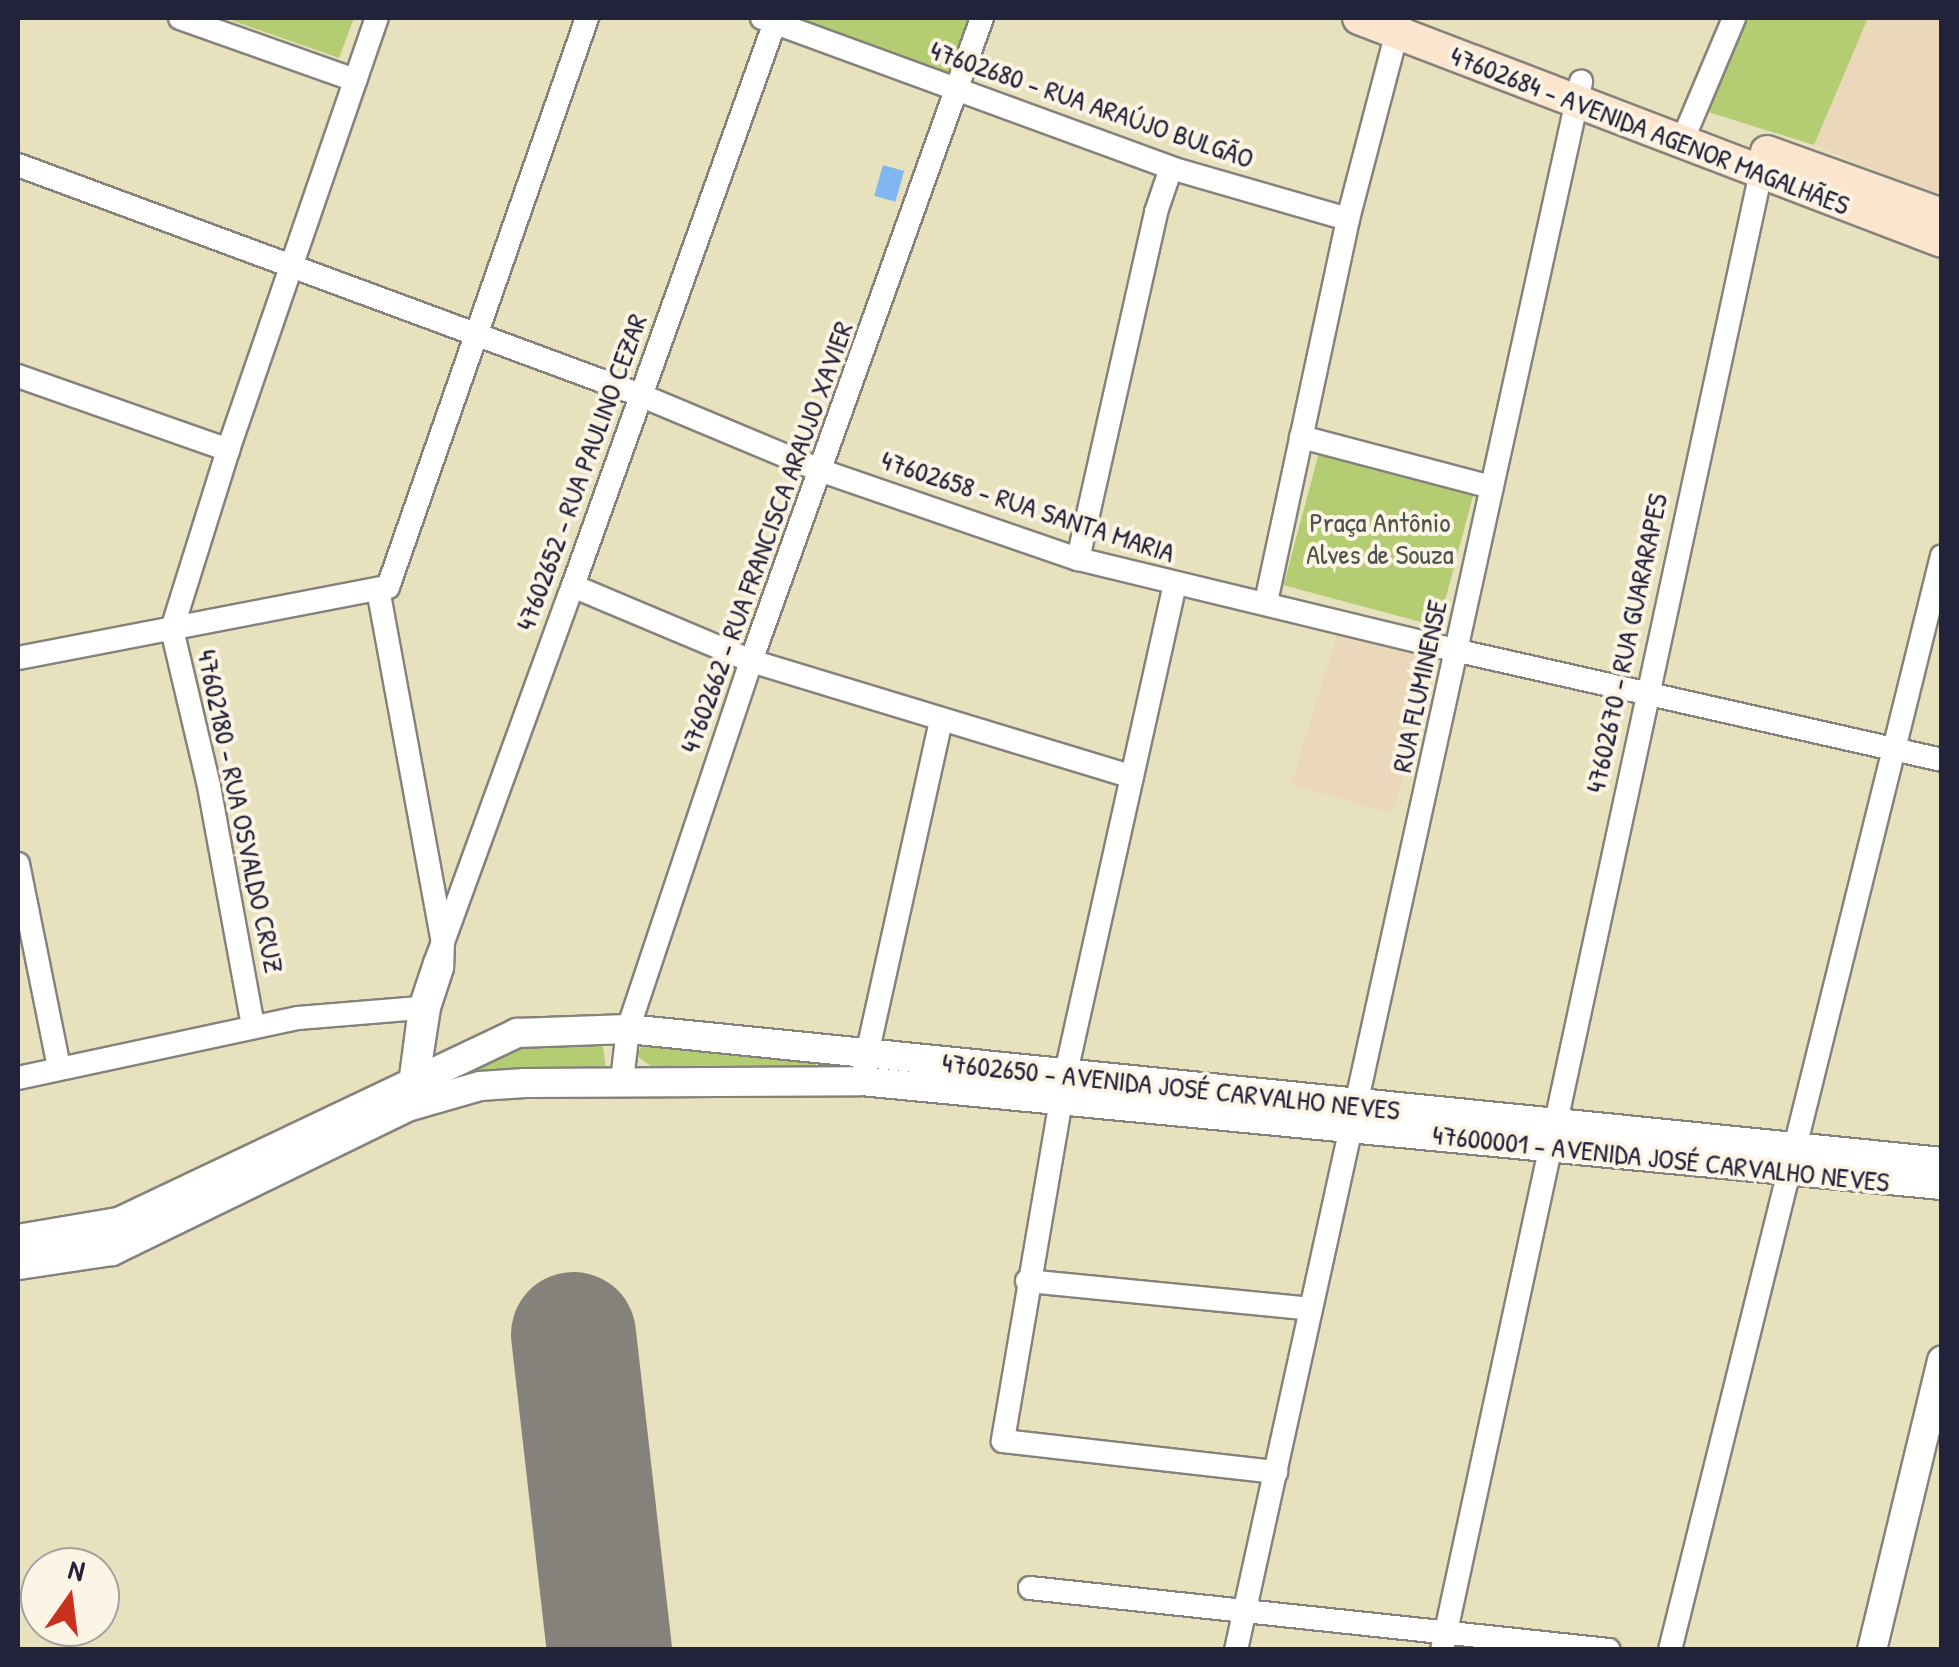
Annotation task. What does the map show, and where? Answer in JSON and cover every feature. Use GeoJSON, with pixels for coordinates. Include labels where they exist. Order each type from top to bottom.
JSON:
{"type":"FeatureCollection","features":[{"type":"Feature","properties":{"kind":"main road","name":"47602684 - AVENIDA AGENOR MAGALHÃES"},"geometry":{"type":"LineString","coordinates":[[1359,18],[1403,22],[1763,162],[1942,241]]}},
{"type":"Feature","properties":{"kind":"main road","name":"47602684 - AVENIDA AGENOR MAGALHÃES"},"geometry":{"type":"LineString","coordinates":[[1763,162],[1942,214]]}},
{"type":"Feature","properties":{"kind":"street"},"geometry":{"type":"LineString","coordinates":[[180,18],[355,80]]}},
{"type":"Feature","properties":{"kind":"street","name":"47602180 - RUA OSVALDO CRUZ"},"geometry":{"type":"LineString","coordinates":[[252,1026],[209,786],[172,629],[228,450],[377,18]]}},
{"type":"Feature","properties":{"kind":"street"},"geometry":{"type":"LineString","coordinates":[[470,334],[574,18]]}},
{"type":"Feature","properties":{"kind":"street"},"geometry":{"type":"LineString","coordinates":[[439,953],[377,589],[587,18]]}},
{"type":"Feature","properties":{"kind":"street","name":"47602662 - RUA FRANCISCA ARAUJO XAVIER"},"geometry":{"type":"LineString","coordinates":[[622,1081],[628,1029],[751,661],[982,18]]}},
{"type":"Feature","properties":{"kind":"street"},"geometry":{"type":"LineString","coordinates":[[1686,132],[1734,18]]}},
{"type":"Feature","properties":{"kind":"street","name":"47602680 - RUA ARAÚJO BULGÃO"},"geometry":{"type":"LineString","coordinates":[[768,20],[1170,168],[1348,219]]}},
{"type":"Feature","properties":{"kind":"street","name":"47602652 - RUA PAULINO CEZAR"},"geometry":{"type":"LineString","coordinates":[[412,1090],[420,1008],[573,586],[768,20]]}},
{"type":"Feature","properties":{"kind":"street"},"geometry":{"type":"LineString","coordinates":[[1266,602],[1348,219],[1403,22]]}},
{"type":"Feature","properties":{"kind":"street","name":"RUA FLUMINENSE"},"geometry":{"type":"LineString","coordinates":[[1236,1650],[1578,92]]}},
{"type":"Feature","properties":{"kind":"street","name":"47602670 - RUA GUARARAPES"},"geometry":{"type":"LineString","coordinates":[[1444,1640],[1645,694],[1763,162]]}},
{"type":"Feature","properties":{"kind":"street","name":"47602658 - RUA SANTA MARIA"},"geometry":{"type":"LineString","coordinates":[[18,165],[640,395],[822,471],[1078,559],[1645,694],[1942,760]]}},
{"type":"Feature","properties":{"kind":"street"},"geometry":{"type":"LineString","coordinates":[[1078,559],[1156,212],[1170,168]]}},
{"type":"Feature","properties":{"kind":"street"},"geometry":{"type":"LineString","coordinates":[[18,376],[228,450]]}},
{"type":"Feature","properties":{"kind":"street"},"geometry":{"type":"LineString","coordinates":[[1301,437],[1492,486]]}},
{"type":"Feature","properties":{"kind":"street"},"geometry":{"type":"LineString","coordinates":[[1670,1650],[1942,556]]}},
{"type":"Feature","properties":{"kind":"street"},"geometry":{"type":"LineString","coordinates":[[1175,584],[1063,1088],[1027,1281],[1003,1441],[1276,1472]]}},
{"type":"Feature","properties":{"kind":"street"},"geometry":{"type":"LineString","coordinates":[[573,586],[751,661],[1132,777]]}},
{"type":"Feature","properties":{"kind":"street"},"geometry":{"type":"LineString","coordinates":[[18,658],[377,589]]}},
{"type":"Feature","properties":{"kind":"street"},"geometry":{"type":"LineString","coordinates":[[864,1068],[942,720]]}},
{"type":"Feature","properties":{"kind":"street"},"geometry":{"type":"LineString","coordinates":[[18,864],[58,1068]]}},
{"type":"Feature","properties":{"kind":"street","name":"47602652 - RUA PAULINO CEZAR"},"geometry":{"type":"LineString","coordinates":[[412,1090],[429,1008],[442,968],[439,953]]}},
{"type":"Feature","properties":{"kind":"street"},"geometry":{"type":"LineString","coordinates":[[18,1078],[252,1026],[343,1011],[420,1008]]}},
{"type":"Feature","properties":{"kind":"street","name":"47602650 - AVENIDA JOSÉ CARVALHO NEVES"},"geometry":{"type":"LineString","coordinates":[[412,1090],[517,1034],[628,1029],[864,1068],[1551,1138],[1794,1161],[1942,1162]]}},
{"type":"Feature","properties":{"kind":"street"},"geometry":{"type":"LineString","coordinates":[[18,1265],[412,1090],[864,1068],[904,1084],[1063,1088]]}},
{"type":"Feature","properties":{"kind":"street","name":"47600001 - AVENIDA JOSÉ CARVALHO NEVES"},"geometry":{"type":"LineString","coordinates":[[1794,1161],[1942,1185]]}},
{"type":"Feature","properties":{"kind":"street"},"geometry":{"type":"LineString","coordinates":[[18,1239],[56,1248]]}},
{"type":"Feature","properties":{"kind":"street"},"geometry":{"type":"LineString","coordinates":[[1027,1281],[1312,1309]]}},
{"type":"Feature","properties":{"kind":"street"},"geometry":{"type":"LineString","coordinates":[[1872,1650],[1942,1360]]}},
{"type":"Feature","properties":{"kind":"street"},"geometry":{"type":"LineString","coordinates":[[1030,1588],[1245,1611],[1444,1640],[1610,1650]]}},
{"type":"Feature","properties":{"kind":"shaded area"},"geometry":{"type":"Polygon","coordinates":[[[1868,18],[1941,18],[1941,198],[1814,145],[1868,18]]]}},
{"type":"Feature","properties":{"kind":"shaded area"},"geometry":{"type":"Polygon","coordinates":[[[1340,625],[1440,656],[1392,814],[1291,784],[1340,625]]]}},
{"type":"Feature","properties":{"kind":"green space"},"geometry":{"type":"Polygon","coordinates":[[[225,18],[354,18],[339,58],[225,18]]]}},
{"type":"Feature","properties":{"kind":"green space"},"geometry":{"type":"Polygon","coordinates":[[[780,18],[968,18],[947,77],[780,18]]]}},
{"type":"Feature","properties":{"kind":"green space"},"geometry":{"type":"Polygon","coordinates":[[[1744,18],[1868,18],[1814,145],[1708,112],[1744,18]]]}},
{"type":"Feature","properties":{"kind":"green space","name":"Praça Antônio Alves de Souza"},"geometry":{"type":"Polygon","coordinates":[[[1320,449],[1475,490],[1438,627],[1284,585],[1320,449]]]}},
{"type":"Feature","properties":{"kind":"green space"},"geometry":{"type":"Polygon","coordinates":[[[646,1041],[814,1060],[817,1068],[661,1074],[636,1055],[646,1041]]]}},
{"type":"Feature","properties":{"kind":"green space"},"geometry":{"type":"Polygon","coordinates":[[[594,1042],[603,1047],[606,1068],[601,1073],[476,1075],[468,1066],[513,1046],[594,1042]]]}},
{"type":"Feature","properties":{"kind":"water"},"geometry":{"type":"Polygon","coordinates":[[[883,165],[904,171],[895,202],[874,196],[883,165]]]}},
{"type":"Feature","properties":{"kind":"runway"},"geometry":{"type":"LineString","coordinates":[[573,1334],[609,1650]]}}]}
